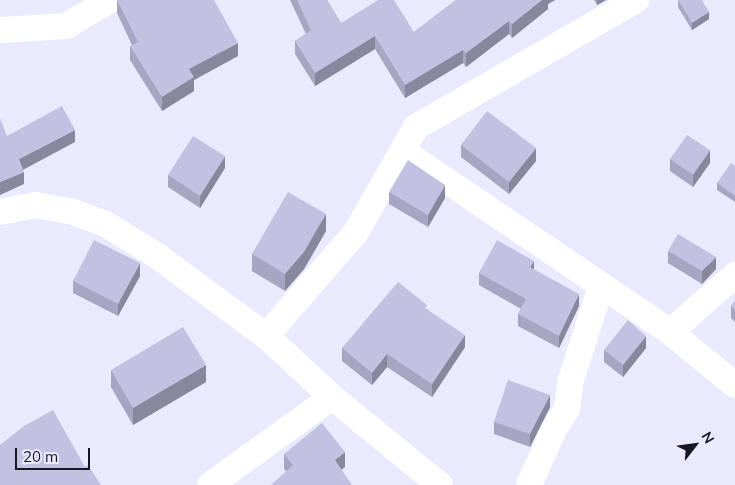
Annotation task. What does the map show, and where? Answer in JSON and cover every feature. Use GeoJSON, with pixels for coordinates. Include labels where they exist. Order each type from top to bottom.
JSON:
{"type":"FeatureCollection","features":[{"type":"Feature","properties":{"kind":"street"},"geometry":{"type":"LineString","coordinates":[[0,30],[66,26],[110,0]]}},
{"type":"Feature","properties":{"kind":"street"},"geometry":{"type":"LineString","coordinates":[[266,336],[356,232],[416,127],[636,0]]}},
{"type":"Feature","properties":{"kind":"street"},"geometry":{"type":"LineString","coordinates":[[402,151],[670,332],[735,386]]}},
{"type":"Feature","properties":{"kind":"street"},"geometry":{"type":"LineString","coordinates":[[0,212],[34,205],[104,223],[156,255],[266,336],[332,397],[440,485]]}},
{"type":"Feature","properties":{"kind":"street"},"geometry":{"type":"LineString","coordinates":[[670,332],[735,276]]}},
{"type":"Feature","properties":{"kind":"street"},"geometry":{"type":"LineString","coordinates":[[529,485],[553,431],[567,409],[570,383],[601,286]]}},
{"type":"Feature","properties":{"kind":"street"},"geometry":{"type":"LineString","coordinates":[[210,485],[332,397]]}},
{"type":"Feature","properties":{"kind":"building"},"geometry":{"type":"Polygon","coordinates":[[[117,0],[214,0],[238,43],[189,69],[194,77],[162,97],[130,46],[138,42],[117,0]]]}},
{"type":"Feature","properties":{"kind":"building"},"geometry":{"type":"Polygon","coordinates":[[[297,0],[327,0],[341,23],[378,0],[394,0],[414,32],[456,0],[542,0],[512,24],[509,21],[466,53],[463,50],[405,85],[375,36],[315,73],[295,41],[311,30],[297,0]]]}},
{"type":"Feature","properties":{"kind":"building"},"geometry":{"type":"Polygon","coordinates":[[[678,0],[702,0],[709,12],[692,23],[678,0]]]}},
{"type":"Feature","properties":{"kind":"building"},"geometry":{"type":"Polygon","coordinates":[[[62,106],[75,130],[19,159],[24,172],[0,182],[0,118],[7,136],[62,106]]]}},
{"type":"Feature","properties":{"kind":"building"},"geometry":{"type":"Polygon","coordinates":[[[487,111],[536,148],[509,182],[461,145],[487,111]]]}},
{"type":"Feature","properties":{"kind":"building"},"geometry":{"type":"Polygon","coordinates":[[[687,135],[710,150],[693,175],[670,159],[687,135]]]}},
{"type":"Feature","properties":{"kind":"building"},"geometry":{"type":"Polygon","coordinates":[[[193,136],[225,156],[200,196],[168,175],[193,136]]]}},
{"type":"Feature","properties":{"kind":"building"},"geometry":{"type":"Polygon","coordinates":[[[408,160],[445,185],[428,215],[389,192],[408,160]]]}},
{"type":"Feature","properties":{"kind":"building"},"geometry":{"type":"Polygon","coordinates":[[[731,163],[735,166],[735,196],[717,183],[731,163]]]}},
{"type":"Feature","properties":{"kind":"building"},"geometry":{"type":"Polygon","coordinates":[[[288,192],[326,214],[304,252],[285,274],[252,254],[288,192]]]}},
{"type":"Feature","properties":{"kind":"building"},"geometry":{"type":"Polygon","coordinates":[[[678,234],[716,257],[702,271],[668,251],[678,234]]]}},
{"type":"Feature","properties":{"kind":"building"},"geometry":{"type":"Polygon","coordinates":[[[94,240],[140,263],[118,304],[73,281],[94,240]]]}},
{"type":"Feature","properties":{"kind":"building"},"geometry":{"type":"Polygon","coordinates":[[[497,240],[534,261],[530,267],[579,294],[559,336],[518,314],[526,299],[479,273],[497,240]]]}},
{"type":"Feature","properties":{"kind":"building"},"geometry":{"type":"Polygon","coordinates":[[[398,282],[427,305],[425,308],[465,335],[432,384],[387,354],[372,373],[342,348],[398,282]]]}},
{"type":"Feature","properties":{"kind":"building"},"geometry":{"type":"Polygon","coordinates":[[[735,301],[735,310],[731,306],[735,301]]]}},
{"type":"Feature","properties":{"kind":"building"},"geometry":{"type":"Polygon","coordinates":[[[628,320],[646,336],[623,365],[604,350],[628,320]]]}},
{"type":"Feature","properties":{"kind":"building"},"geometry":{"type":"Polygon","coordinates":[[[183,327],[206,365],[133,408],[111,370],[183,327]]]}},
{"type":"Feature","properties":{"kind":"building"},"geometry":{"type":"Polygon","coordinates":[[[508,380],[550,395],[530,434],[494,422],[508,380]]]}},
{"type":"Feature","properties":{"kind":"building"},"geometry":{"type":"Polygon","coordinates":[[[53,410],[85,467],[88,465],[101,485],[0,485],[0,445],[24,426],[53,410]]]}},
{"type":"Feature","properties":{"kind":"building"},"geometry":{"type":"Polygon","coordinates":[[[322,423],[345,452],[335,460],[352,485],[271,485],[293,465],[284,454],[322,423]]]}}]}
